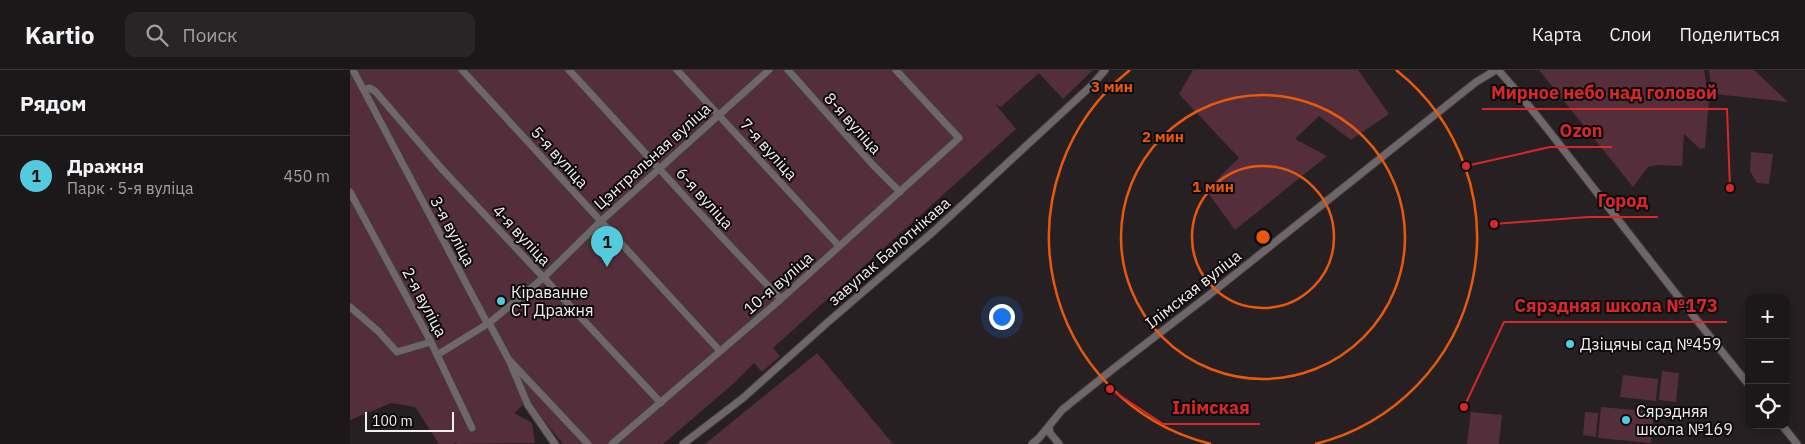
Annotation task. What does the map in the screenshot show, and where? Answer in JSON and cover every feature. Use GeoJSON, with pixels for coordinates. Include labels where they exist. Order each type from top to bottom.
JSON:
{"type":"FeatureCollection","features":[{"type":"Feature","properties":{"kind":"street","name":"3-я вуліца"},"geometry":{"type":"LineString","coordinates":[[353,70],[509,360],[528,405],[555,444]]}},
{"type":"Feature","properties":{"kind":"street","name":"5-я вуліца"},"geometry":{"type":"LineString","coordinates":[[462,70],[719,350]]}},
{"type":"Feature","properties":{"kind":"street","name":"6-я вуліца"},"geometry":{"type":"LineString","coordinates":[[569,70],[724,240],[781,299]]}},
{"type":"Feature","properties":{"kind":"street","name":"7-я вуліца"},"geometry":{"type":"LineString","coordinates":[[677,70],[839,246]]}},
{"type":"Feature","properties":{"kind":"street","name":"Цэнтральная вуліца"},"geometry":{"type":"LineString","coordinates":[[437,355],[489,323],[543,278],[600,222],[769,70]]}},
{"type":"Feature","properties":{"kind":"street","name":"8-я вуліца"},"geometry":{"type":"LineString","coordinates":[[788,70],[866,158],[900,192]]}},
{"type":"Feature","properties":{"kind":"street","name":"10-я вуліца"},"geometry":{"type":"LineString","coordinates":[[612,444],[719,350],[781,299],[959,138],[896,70]]}},
{"type":"Feature","properties":{"kind":"street","name":"завулак Балотнікава"},"geometry":{"type":"LineString","coordinates":[[683,444],[743,398],[934,231],[1092,85],[1105,70]]}},
{"type":"Feature","properties":{"kind":"street","name":"Ілімская вуліца"},"geometry":{"type":"LineString","coordinates":[[1032,444],[1062,410],[1476,82],[1497,70],[1534,112],[1680,300],[1748,384]]}},
{"type":"Feature","properties":{"kind":"street","name":"4-я вуліца"},"geometry":{"type":"LineString","coordinates":[[364,90],[369,88],[375,91],[441,168],[660,403]]}},
{"type":"Feature","properties":{"kind":"street","name":"2-я вуліца"},"geometry":{"type":"LineString","coordinates":[[350,192],[431,342],[472,428]]}},
{"type":"Feature","properties":{"kind":"street"},"geometry":{"type":"LineString","coordinates":[[350,307],[378,331],[398,352],[431,342]]}},
{"type":"Feature","properties":{"kind":"street"},"geometry":{"type":"LineString","coordinates":[[509,360],[588,444]]}},
{"type":"Feature","properties":{"kind":"street"},"geometry":{"type":"LineString","coordinates":[[1048,428],[1059,444]]}},
{"type":"Feature","properties":{"kind":"street"},"geometry":{"type":"LineString","coordinates":[[1785,429],[1797,444]]}},
{"type":"Feature","properties":{"kind":"shaded area"},"geometry":{"type":"Polygon","coordinates":[[[350,70],[1093,70],[1063,99],[1039,73],[1001,107],[995,104],[1016,129],[773,348],[780,356],[762,372],[754,363],[733,384],[663,444],[563,444],[533,407],[523,405],[514,413],[532,423],[535,443],[456,444],[457,442],[453,444],[439,444],[415,407],[391,403],[350,420],[350,70]]]}},
{"type":"Feature","properties":{"kind":"shaded area"},"geometry":{"type":"Polygon","coordinates":[[[1193,70],[1358,70],[1389,114],[1351,140],[1319,116],[1295,139],[1327,156],[1235,230],[1206,190],[1239,158],[1179,94],[1193,70]]]}},
{"type":"Feature","properties":{"kind":"shaded area"},"geometry":{"type":"Polygon","coordinates":[[[1539,70],[1704,70],[1709,98],[1705,148],[1700,149],[1684,134],[1682,166],[1658,165],[1648,167],[1633,187],[1539,70]]]}},
{"type":"Feature","properties":{"kind":"shaded area"},"geometry":{"type":"Polygon","coordinates":[[[1709,70],[1754,70],[1788,102],[1715,94],[1711,85],[1709,70]]]}},
{"type":"Feature","properties":{"kind":"shaded area"},"geometry":{"type":"Polygon","coordinates":[[[1751,152],[1773,154],[1769,184],[1757,183],[1750,171],[1751,152]]]}},
{"type":"Feature","properties":{"kind":"shaded area"},"geometry":{"type":"Polygon","coordinates":[[[817,353],[893,444],[705,444],[817,353]]]}},
{"type":"Feature","properties":{"kind":"shaded area"},"geometry":{"type":"Polygon","coordinates":[[[1662,371],[1679,373],[1676,402],[1659,400],[1662,371]]]}},
{"type":"Feature","properties":{"kind":"shaded area"},"geometry":{"type":"Polygon","coordinates":[[[1623,375],[1658,379],[1656,401],[1620,397],[1623,375]]]}},
{"type":"Feature","properties":{"kind":"shaded area"},"geometry":{"type":"Polygon","coordinates":[[[1601,407],[1654,412],[1651,443],[1598,438],[1601,407]]]}},
{"type":"Feature","properties":{"kind":"shaded area"},"geometry":{"type":"Polygon","coordinates":[[[1471,412],[1502,415],[1499,444],[1467,444],[1471,412]]]}},
{"type":"Feature","properties":{"kind":"shaded area"},"geometry":{"type":"Polygon","coordinates":[[[1585,412],[1598,413],[1596,437],[1583,435],[1585,412]]]}},
{"type":"Feature","properties":{"kind":"place","name":"Ozon"},"geometry":{"type":"Point","coordinates":[1466,166]}},
{"type":"Feature","properties":{"kind":"place","name":"Мирное небо над головой"},"geometry":{"type":"Point","coordinates":[1730,188]}},
{"type":"Feature","properties":{"kind":"place","name":"Город"},"geometry":{"type":"Point","coordinates":[1494,224]}},
{"type":"Feature","properties":{"kind":"place","name":"Дражня"},"geometry":{"type":"Point","coordinates":[607,267]}},
{"type":"Feature","properties":{"kind":"place","name":"Кіраванне СТ Дражня"},"geometry":{"type":"Point","coordinates":[501,301]}},
{"type":"Feature","properties":{"kind":"place","name":"Дзіцячы сад №459"},"geometry":{"type":"Point","coordinates":[1570,344]}},
{"type":"Feature","properties":{"kind":"place","name":"Ілімская"},"geometry":{"type":"Point","coordinates":[1110,389]}},
{"type":"Feature","properties":{"kind":"place","name":"Сярэдняя школа №173"},"geometry":{"type":"Point","coordinates":[1464,407]}},
{"type":"Feature","properties":{"kind":"place","name":"Сярэдняя школа №169"},"geometry":{"type":"Point","coordinates":[1626,420]}}]}
